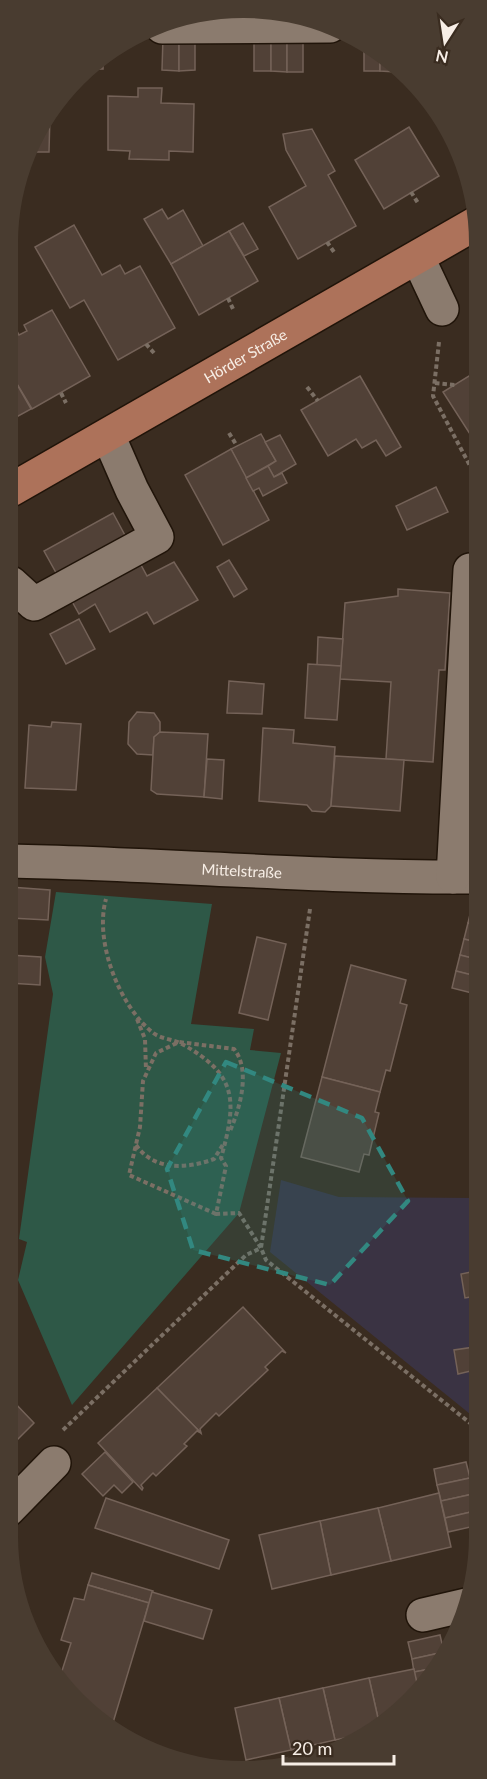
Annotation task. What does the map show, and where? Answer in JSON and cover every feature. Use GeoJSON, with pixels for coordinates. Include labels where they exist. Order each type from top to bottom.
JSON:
{"type":"FeatureCollection","features":[{"type":"Feature","properties":{"kind":"main road","name":"Hörder Straße"},"geometry":{"type":"LineString","coordinates":[[18,486],[469,227]]}},
{"type":"Feature","properties":{"kind":"street"},"geometry":{"type":"LineString","coordinates":[[182,27],[303,26]]}},
{"type":"Feature","properties":{"kind":"street"},"geometry":{"type":"LineString","coordinates":[[418,258],[442,309]]}},
{"type":"Feature","properties":{"kind":"street"},"geometry":{"type":"LineString","coordinates":[[18,589],[34,604],[157,537],[132,490],[108,435]]}},
{"type":"Feature","properties":{"kind":"street"},"geometry":{"type":"LineString","coordinates":[[465,877],[469,631]]}},
{"type":"Feature","properties":{"kind":"street","name":"Mittelstraße"},"geometry":{"type":"LineString","coordinates":[[18,861],[116,863],[315,874],[465,877]]}},
{"type":"Feature","properties":{"kind":"street"},"geometry":{"type":"LineString","coordinates":[[18,1500],[54,1463]]}},
{"type":"Feature","properties":{"kind":"street"},"geometry":{"type":"LineString","coordinates":[[423,1615],[457,1607]]}},
{"type":"Feature","properties":{"kind":"path"},"geometry":{"type":"LineString","coordinates":[[411,192],[418,203]]}},
{"type":"Feature","properties":{"kind":"path"},"geometry":{"type":"LineString","coordinates":[[327,242],[334,252]]}},
{"type":"Feature","properties":{"kind":"path"},"geometry":{"type":"LineString","coordinates":[[228,298],[234,309]]}},
{"type":"Feature","properties":{"kind":"path"},"geometry":{"type":"LineString","coordinates":[[442,309],[433,396],[469,464]]}},
{"type":"Feature","properties":{"kind":"path"},"geometry":{"type":"LineString","coordinates":[[146,344],[154,353]]}},
{"type":"Feature","properties":{"kind":"path"},"geometry":{"type":"LineString","coordinates":[[435,383],[455,385]]}},
{"type":"Feature","properties":{"kind":"path"},"geometry":{"type":"LineString","coordinates":[[307,387],[318,401]]}},
{"type":"Feature","properties":{"kind":"path"},"geometry":{"type":"LineString","coordinates":[[61,393],[66,403]]}},
{"type":"Feature","properties":{"kind":"path"},"geometry":{"type":"LineString","coordinates":[[229,433],[237,446]]}},
{"type":"Feature","properties":{"kind":"path"},"geometry":{"type":"LineString","coordinates":[[116,863],[104,906],[105,950],[120,989],[145,1040],[145,1077],[136,1145],[129,1174],[216,1214],[239,1212],[266,1260],[469,1422]]}},
{"type":"Feature","properties":{"kind":"path"},"geometry":{"type":"LineString","coordinates":[[261,1248],[315,874]]}},
{"type":"Feature","properties":{"kind":"path"},"geometry":{"type":"LineString","coordinates":[[133,1012],[153,1034],[179,1042],[234,1049],[241,1058],[243,1076],[234,1121],[214,1160],[181,1167],[162,1164],[143,1156],[136,1145]]}},
{"type":"Feature","properties":{"kind":"path"},"geometry":{"type":"LineString","coordinates":[[145,1077],[156,1053],[179,1042]]}},
{"type":"Feature","properties":{"kind":"path"},"geometry":{"type":"LineString","coordinates":[[179,1042],[214,1064],[228,1085],[231,1113],[221,1158],[226,1167],[216,1214]]}},
{"type":"Feature","properties":{"kind":"path"},"geometry":{"type":"LineString","coordinates":[[54,1463],[48,1443],[246,1255],[261,1248]]}},
{"type":"Feature","properties":{"kind":"highlighted area"},"geometry":{"type":"Polygon","coordinates":[[[226,1062],[362,1118],[408,1201],[330,1285],[193,1250],[167,1169],[226,1062]]]}},
{"type":"Feature","properties":{"kind":"shaded area"},"geometry":{"type":"Polygon","coordinates":[[[281,1180],[339,1197],[469,1198],[469,1413],[270,1252],[281,1180]]]}},
{"type":"Feature","properties":{"kind":"green space"},"geometry":{"type":"Polygon","coordinates":[[[56,892],[212,904],[191,1024],[254,1029],[250,1050],[281,1053],[239,1213],[72,1405],[18,1280],[27,1242],[19,1239],[53,994],[45,957],[56,892]]]}},
{"type":"Feature","properties":{"kind":"building"},"geometry":{"type":"Polygon","coordinates":[[[163,37],[179,38],[179,71],[162,70],[163,37]]]}},
{"type":"Feature","properties":{"kind":"building"},"geometry":{"type":"Polygon","coordinates":[[[179,38],[195,38],[195,70],[179,71],[179,38]]]}},
{"type":"Feature","properties":{"kind":"building"},"geometry":{"type":"Polygon","coordinates":[[[254,38],[271,38],[271,71],[254,71],[254,38]]]}},
{"type":"Feature","properties":{"kind":"building"},"geometry":{"type":"Polygon","coordinates":[[[271,38],[287,38],[287,72],[271,71],[271,38]]]}},
{"type":"Feature","properties":{"kind":"building"},"geometry":{"type":"Polygon","coordinates":[[[287,38],[303,38],[303,72],[287,72],[287,38]]]}},
{"type":"Feature","properties":{"kind":"building"},"geometry":{"type":"Polygon","coordinates":[[[364,53],[380,64],[380,71],[364,71],[364,53]]]}},
{"type":"Feature","properties":{"kind":"building"},"geometry":{"type":"Polygon","coordinates":[[[380,64],[389,72],[380,71],[380,64]]]}},
{"type":"Feature","properties":{"kind":"building"},"geometry":{"type":"Polygon","coordinates":[[[138,88],[162,88],[161,103],[194,104],[193,152],[169,151],[169,160],[129,159],[130,151],[108,150],[108,96],[138,97],[138,88]]]}},
{"type":"Feature","properties":{"kind":"building"},"geometry":{"type":"Polygon","coordinates":[[[409,127],[439,176],[384,209],[355,160],[409,127]]]}},
{"type":"Feature","properties":{"kind":"building"},"geometry":{"type":"Polygon","coordinates":[[[50,128],[49,152],[37,152],[50,128]]]}},
{"type":"Feature","properties":{"kind":"building"},"geometry":{"type":"Polygon","coordinates":[[[312,129],[335,171],[328,175],[356,226],[298,259],[269,207],[306,186],[286,150],[283,134],[312,129]]]}},
{"type":"Feature","properties":{"kind":"building"},"geometry":{"type":"Polygon","coordinates":[[[162,209],[168,219],[183,210],[203,246],[171,264],[144,219],[162,209]]]}},
{"type":"Feature","properties":{"kind":"building"},"geometry":{"type":"Polygon","coordinates":[[[243,223],[258,249],[244,256],[229,231],[243,223]]]}},
{"type":"Feature","properties":{"kind":"building"},"geometry":{"type":"Polygon","coordinates":[[[74,225],[102,275],[120,265],[125,274],[140,266],[175,328],[118,360],[84,300],[70,308],[35,247],[74,225]]]}},
{"type":"Feature","properties":{"kind":"building"},"geometry":{"type":"Polygon","coordinates":[[[229,231],[258,281],[199,315],[171,264],[229,231]]]}},
{"type":"Feature","properties":{"kind":"building"},"geometry":{"type":"Polygon","coordinates":[[[52,310],[90,376],[32,409],[18,386],[18,333],[19,335],[27,331],[24,325],[52,310]]]}},
{"type":"Feature","properties":{"kind":"building"},"geometry":{"type":"Polygon","coordinates":[[[360,376],[401,447],[386,456],[376,440],[362,448],[356,439],[328,456],[301,410],[360,376]]]}},
{"type":"Feature","properties":{"kind":"building"},"geometry":{"type":"Polygon","coordinates":[[[469,376],[469,433],[443,392],[469,376]]]}},
{"type":"Feature","properties":{"kind":"building"},"geometry":{"type":"Polygon","coordinates":[[[18,386],[31,409],[18,416],[18,386]]]}},
{"type":"Feature","properties":{"kind":"building"},"geometry":{"type":"Polygon","coordinates":[[[261,434],[276,461],[246,478],[231,449],[261,434]]]}},
{"type":"Feature","properties":{"kind":"building"},"geometry":{"type":"Polygon","coordinates":[[[280,435],[296,464],[274,477],[268,466],[276,461],[265,442],[280,435]]]}},
{"type":"Feature","properties":{"kind":"building"},"geometry":{"type":"Polygon","coordinates":[[[231,449],[269,520],[223,545],[185,475],[231,449]]]}},
{"type":"Feature","properties":{"kind":"building"},"geometry":{"type":"Polygon","coordinates":[[[268,466],[274,477],[282,473],[287,483],[263,496],[259,488],[253,491],[246,478],[268,466]]]}},
{"type":"Feature","properties":{"kind":"building"},"geometry":{"type":"Polygon","coordinates":[[[436,487],[448,512],[407,530],[396,506],[436,487]]]}},
{"type":"Feature","properties":{"kind":"building"},"geometry":{"type":"Polygon","coordinates":[[[113,513],[147,576],[174,562],[198,600],[154,624],[147,612],[110,632],[95,604],[79,614],[44,551],[113,513]]]}},
{"type":"Feature","properties":{"kind":"building"},"geometry":{"type":"Polygon","coordinates":[[[229,560],[247,589],[234,597],[217,567],[229,560]]]}},
{"type":"Feature","properties":{"kind":"building"},"geometry":{"type":"Polygon","coordinates":[[[398,589],[450,593],[445,670],[439,670],[433,762],[386,759],[391,682],[340,679],[345,603],[398,596],[398,589]]]}},
{"type":"Feature","properties":{"kind":"building"},"geometry":{"type":"Polygon","coordinates":[[[79,619],[95,649],[66,664],[50,634],[79,619]]]}},
{"type":"Feature","properties":{"kind":"building"},"geometry":{"type":"Polygon","coordinates":[[[318,637],[343,639],[341,666],[317,665],[318,637]]]}},
{"type":"Feature","properties":{"kind":"building"},"geometry":{"type":"Polygon","coordinates":[[[308,664],[341,666],[337,720],[305,718],[308,664]]]}},
{"type":"Feature","properties":{"kind":"building"},"geometry":{"type":"Polygon","coordinates":[[[229,681],[264,684],[262,714],[227,713],[229,681]]]}},
{"type":"Feature","properties":{"kind":"building"},"geometry":{"type":"Polygon","coordinates":[[[137,712],[154,713],[160,722],[160,732],[154,737],[153,755],[137,754],[128,744],[129,722],[137,712]]]}},
{"type":"Feature","properties":{"kind":"building"},"geometry":{"type":"Polygon","coordinates":[[[52,722],[81,724],[76,790],[25,788],[29,725],[51,727],[52,722]]]}},
{"type":"Feature","properties":{"kind":"building"},"geometry":{"type":"Polygon","coordinates":[[[263,728],[294,730],[293,743],[335,747],[331,806],[325,812],[312,811],[307,805],[259,801],[263,728]]]}},
{"type":"Feature","properties":{"kind":"building"},"geometry":{"type":"Polygon","coordinates":[[[160,732],[208,734],[204,797],[157,794],[151,790],[154,737],[160,732]]]}},
{"type":"Feature","properties":{"kind":"building"},"geometry":{"type":"Polygon","coordinates":[[[335,756],[404,760],[400,811],[331,806],[335,756]]]}},
{"type":"Feature","properties":{"kind":"building"},"geometry":{"type":"Polygon","coordinates":[[[207,759],[224,760],[222,799],[204,797],[207,759]]]}},
{"type":"Feature","properties":{"kind":"building"},"geometry":{"type":"Polygon","coordinates":[[[18,888],[50,890],[48,920],[18,918],[18,888]]]}},
{"type":"Feature","properties":{"kind":"building"},"geometry":{"type":"Polygon","coordinates":[[[468,923],[469,923],[469,940],[464,939],[468,923]]]}},
{"type":"Feature","properties":{"kind":"building"},"geometry":{"type":"Polygon","coordinates":[[[257,937],[286,944],[268,1020],[239,1013],[257,937]]]}},
{"type":"Feature","properties":{"kind":"building"},"geometry":{"type":"Polygon","coordinates":[[[464,939],[469,940],[469,957],[460,955],[464,939]]]}},
{"type":"Feature","properties":{"kind":"building"},"geometry":{"type":"Polygon","coordinates":[[[460,955],[469,957],[469,974],[456,971],[460,955]]]}},
{"type":"Feature","properties":{"kind":"building"},"geometry":{"type":"Polygon","coordinates":[[[18,956],[41,957],[40,985],[18,984],[18,956]]]}},
{"type":"Feature","properties":{"kind":"building"},"geometry":{"type":"Polygon","coordinates":[[[351,965],[406,980],[400,1003],[407,1005],[390,1071],[386,1070],[380,1092],[322,1077],[351,965]]]}},
{"type":"Feature","properties":{"kind":"building"},"geometry":{"type":"Polygon","coordinates":[[[456,971],[469,974],[469,992],[452,988],[456,971]]]}},
{"type":"Feature","properties":{"kind":"building"},"geometry":{"type":"Polygon","coordinates":[[[322,1077],[380,1092],[375,1112],[379,1113],[369,1155],[364,1154],[359,1172],[301,1157],[322,1077]]]}},
{"type":"Feature","properties":{"kind":"building"},"geometry":{"type":"Polygon","coordinates":[[[469,1272],[469,1297],[465,1298],[461,1274],[469,1272]]]}},
{"type":"Feature","properties":{"kind":"building"},"geometry":{"type":"Polygon","coordinates":[[[243,1307],[286,1353],[282,1351],[265,1367],[268,1370],[219,1416],[216,1413],[200,1429],[201,1433],[157,1388],[243,1307]]]}},
{"type":"Feature","properties":{"kind":"building"},"geometry":{"type":"Polygon","coordinates":[[[469,1348],[469,1371],[458,1374],[454,1350],[469,1348]]]}},
{"type":"Feature","properties":{"kind":"building"},"geometry":{"type":"Polygon","coordinates":[[[157,1388],[201,1433],[197,1431],[184,1444],[187,1446],[156,1476],[153,1473],[141,1485],[142,1490],[98,1443],[157,1388]]]}},
{"type":"Feature","properties":{"kind":"building"},"geometry":{"type":"Polygon","coordinates":[[[18,1406],[34,1423],[18,1439],[18,1406]]]}},
{"type":"Feature","properties":{"kind":"building"},"geometry":{"type":"Polygon","coordinates":[[[105,1452],[133,1482],[122,1493],[114,1485],[103,1496],[82,1474],[105,1452]]]}},
{"type":"Feature","properties":{"kind":"building"},"geometry":{"type":"Polygon","coordinates":[[[466,1462],[469,1478],[437,1485],[434,1469],[466,1462]]]}},
{"type":"Feature","properties":{"kind":"building"},"geometry":{"type":"Polygon","coordinates":[[[469,1478],[469,1495],[441,1501],[437,1485],[469,1478]]]}},
{"type":"Feature","properties":{"kind":"building"},"geometry":{"type":"Polygon","coordinates":[[[439,1493],[451,1547],[391,1561],[378,1508],[439,1493]]]}},
{"type":"Feature","properties":{"kind":"building"},"geometry":{"type":"Polygon","coordinates":[[[469,1495],[469,1512],[445,1518],[441,1501],[469,1495]]]}},
{"type":"Feature","properties":{"kind":"building"},"geometry":{"type":"Polygon","coordinates":[[[106,1498],[229,1540],[219,1569],[95,1528],[106,1498]]]}},
{"type":"Feature","properties":{"kind":"building"},"geometry":{"type":"Polygon","coordinates":[[[378,1508],[391,1561],[331,1575],[320,1521],[378,1508]]]}},
{"type":"Feature","properties":{"kind":"building"},"geometry":{"type":"Polygon","coordinates":[[[469,1512],[469,1527],[448,1532],[445,1518],[469,1512]]]}},
{"type":"Feature","properties":{"kind":"building"},"geometry":{"type":"Polygon","coordinates":[[[320,1521],[331,1575],[272,1589],[259,1535],[320,1521]]]}},
{"type":"Feature","properties":{"kind":"building"},"geometry":{"type":"Polygon","coordinates":[[[92,1573],[153,1591],[149,1603],[88,1585],[92,1573]]]}},
{"type":"Feature","properties":{"kind":"building"},"geometry":{"type":"Polygon","coordinates":[[[88,1585],[149,1603],[114,1720],[84,1695],[62,1670],[71,1643],[61,1640],[74,1598],[84,1600],[88,1585]]]}},
{"type":"Feature","properties":{"kind":"building"},"geometry":{"type":"Polygon","coordinates":[[[152,1592],[212,1610],[203,1639],[144,1621],[152,1592]]]}},
{"type":"Feature","properties":{"kind":"building"},"geometry":{"type":"Polygon","coordinates":[[[440,1635],[442,1643],[435,1654],[412,1659],[408,1642],[440,1635]]]}},
{"type":"Feature","properties":{"kind":"building"},"geometry":{"type":"Polygon","coordinates":[[[435,1654],[424,1670],[414,1672],[412,1659],[435,1654]]]}},
{"type":"Feature","properties":{"kind":"building"},"geometry":{"type":"Polygon","coordinates":[[[414,1669],[416,1680],[378,1717],[369,1678],[414,1669]]]}},
{"type":"Feature","properties":{"kind":"building"},"geometry":{"type":"Polygon","coordinates":[[[424,1670],[416,1680],[414,1672],[424,1670]]]}},
{"type":"Feature","properties":{"kind":"building"},"geometry":{"type":"Polygon","coordinates":[[[369,1678],[378,1717],[356,1731],[335,1740],[323,1688],[369,1678]]]}},
{"type":"Feature","properties":{"kind":"building"},"geometry":{"type":"Polygon","coordinates":[[[323,1688],[335,1740],[291,1750],[279,1698],[323,1688]]]}},
{"type":"Feature","properties":{"kind":"building"},"geometry":{"type":"Polygon","coordinates":[[[279,1698],[291,1750],[246,1760],[235,1708],[279,1698]]]}}]}
